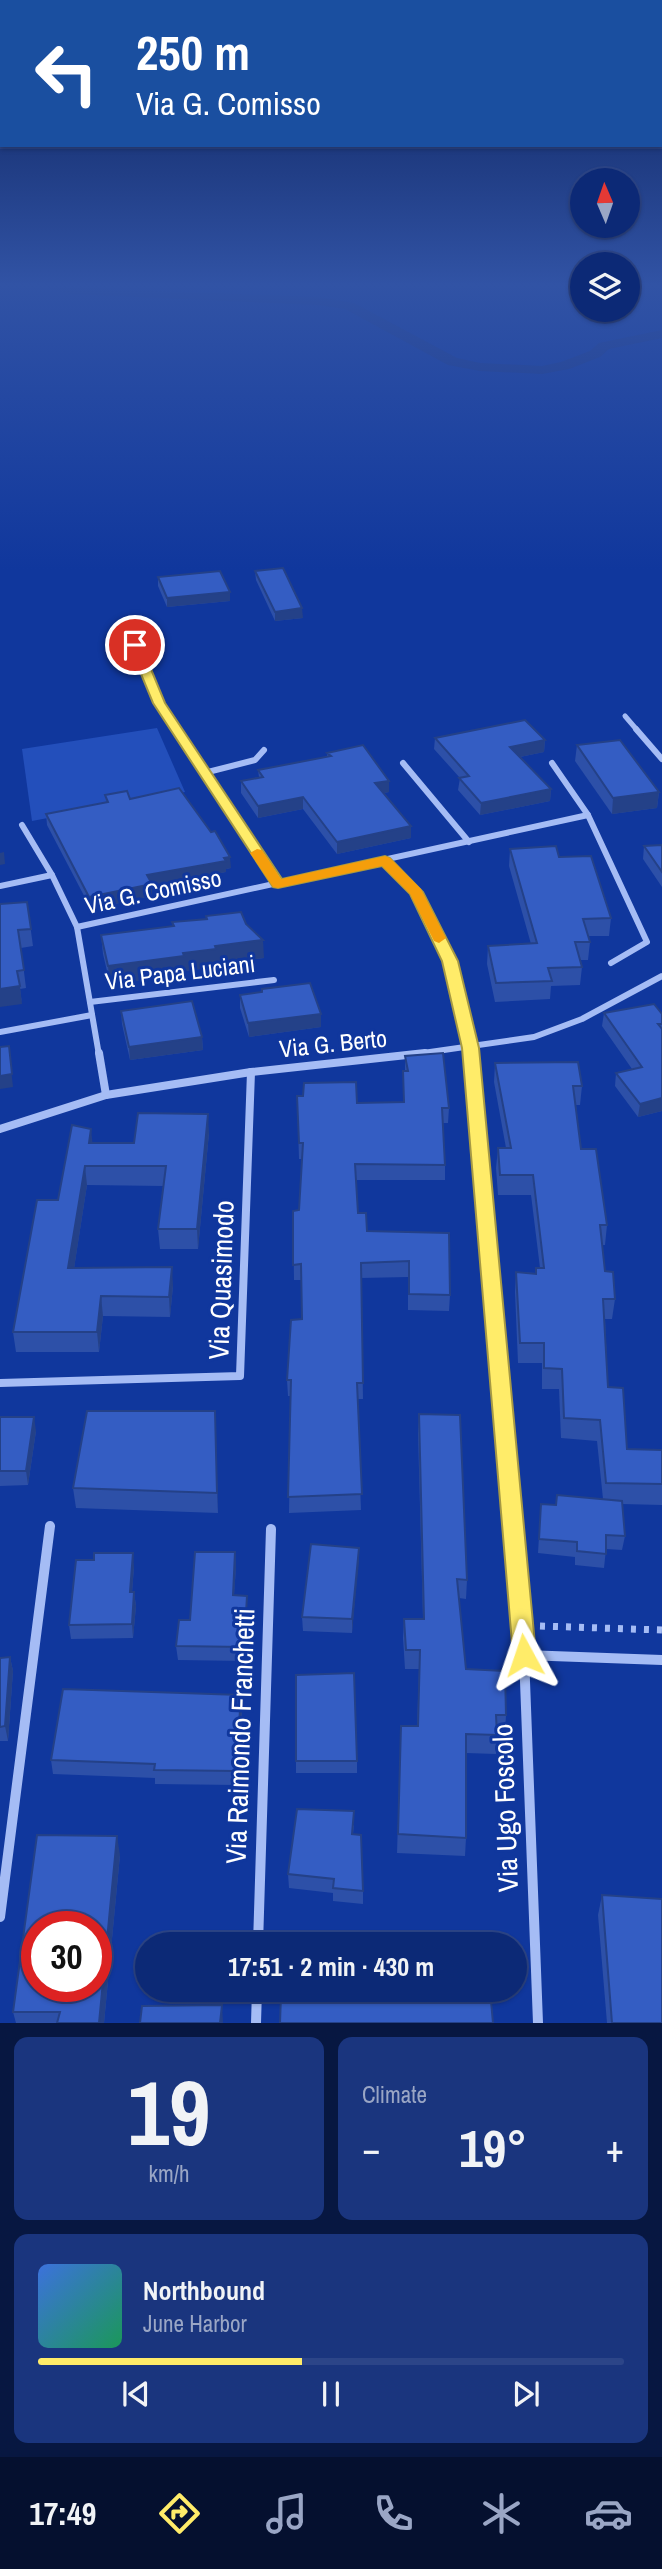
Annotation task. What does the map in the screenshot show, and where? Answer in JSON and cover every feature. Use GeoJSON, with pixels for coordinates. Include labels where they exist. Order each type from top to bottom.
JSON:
{"type":"FeatureCollection","features":[{"type":"Feature","properties":{"kind":"street"},"geometry":{"type":"LineString","coordinates":[[138,626],[135,645],[159,703],[278,884]]}},
{"type":"Feature","properties":{"kind":"street"},"geometry":{"type":"LineString","coordinates":[[625,716],[662,759]]}},
{"type":"Feature","properties":{"kind":"street"},"geometry":{"type":"LineString","coordinates":[[204,773],[256,760],[264,750]]}},
{"type":"Feature","properties":{"kind":"street"},"geometry":{"type":"LineString","coordinates":[[403,762],[469,842]]}},
{"type":"Feature","properties":{"kind":"street"},"geometry":{"type":"LineString","coordinates":[[552,763],[588,815],[647,942],[611,963]]}},
{"type":"Feature","properties":{"kind":"street","name":"Via G. Comisso"},"geometry":{"type":"LineString","coordinates":[[77,927],[588,815]]}},
{"type":"Feature","properties":{"kind":"street","name":"Via Papa Luciani"},"geometry":{"type":"LineString","coordinates":[[22,825],[52,875],[77,927],[106,1096]]}},
{"type":"Feature","properties":{"kind":"street","name":"Via Ugo Foscolo"},"geometry":{"type":"LineString","coordinates":[[385,861],[416,892],[450,961],[471,1048],[522,1625],[538,2023]]}},
{"type":"Feature","properties":{"kind":"street"},"geometry":{"type":"LineString","coordinates":[[0,886],[52,875]]}},
{"type":"Feature","properties":{"kind":"street","name":"Via G. Berto"},"geometry":{"type":"LineString","coordinates":[[0,1129],[106,1096],[251,1072],[471,1048],[534,1037],[582,1019],[662,976]]}},
{"type":"Feature","properties":{"kind":"street","name":"Via Papa Luciani"},"geometry":{"type":"LineString","coordinates":[[90,1002],[274,980]]}},
{"type":"Feature","properties":{"kind":"street","name":"Via Papa Luciani"},"geometry":{"type":"LineString","coordinates":[[0,1032],[92,1015]]}},
{"type":"Feature","properties":{"kind":"street","name":"Via Quasimodo"},"geometry":{"type":"LineString","coordinates":[[0,1384],[240,1376],[251,1072]]}},
{"type":"Feature","properties":{"kind":"street"},"geometry":{"type":"LineString","coordinates":[[0,1917],[50,1526]]}},
{"type":"Feature","properties":{"kind":"street","name":"Via Raimondo Franchetti"},"geometry":{"type":"LineString","coordinates":[[258,1932],[271,1529]]}},
{"type":"Feature","properties":{"kind":"street"},"geometry":{"type":"LineString","coordinates":[[524,1655],[662,1660]]}},
{"type":"Feature","properties":{"kind":"street"},"geometry":{"type":"LineString","coordinates":[[256,2023],[257,2002]]}},
{"type":"Feature","properties":{"kind":"path"},"geometry":{"type":"LineString","coordinates":[[522,1625],[662,1630]]}},
{"type":"Feature","properties":{"kind":"shaded area"},"geometry":{"type":"Polygon","coordinates":[[[157,728],[185,792],[32,821],[22,749],[157,728]]]}},
{"type":"Feature","properties":{"kind":"building"},"geometry":{"type":"Polygon","coordinates":[[[283,568],[302,608],[275,612],[255,571],[283,568]]]}},
{"type":"Feature","properties":{"kind":"building"},"geometry":{"type":"Polygon","coordinates":[[[220,571],[230,592],[167,598],[158,577],[220,571]]]}},
{"type":"Feature","properties":{"kind":"building"},"geometry":{"type":"Polygon","coordinates":[[[525,720],[545,740],[510,747],[551,789],[481,803],[459,778],[469,776],[435,738],[525,720]]]}},
{"type":"Feature","properties":{"kind":"building"},"geometry":{"type":"Polygon","coordinates":[[[620,740],[659,792],[613,798],[577,745],[620,740]]]}},
{"type":"Feature","properties":{"kind":"building"},"geometry":{"type":"Polygon","coordinates":[[[363,745],[389,781],[375,783],[411,826],[337,842],[303,797],[258,806],[241,781],[263,777],[258,770],[331,756],[327,753],[363,745]]]}},
{"type":"Feature","properties":{"kind":"building"},"geometry":{"type":"Polygon","coordinates":[[[179,788],[211,832],[215,831],[230,857],[224,858],[226,861],[147,875],[152,884],[89,897],[46,814],[108,802],[105,795],[127,791],[130,799],[179,788]]]}},
{"type":"Feature","properties":{"kind":"building"},"geometry":{"type":"Polygon","coordinates":[[[662,845],[662,872],[644,846],[662,845]]]}},
{"type":"Feature","properties":{"kind":"building"},"geometry":{"type":"Polygon","coordinates":[[[556,846],[559,857],[591,856],[611,918],[583,919],[590,942],[575,942],[582,967],[548,968],[552,981],[496,983],[488,946],[537,943],[510,849],[556,846]]]}},
{"type":"Feature","properties":{"kind":"building"},"geometry":{"type":"Polygon","coordinates":[[[27,902],[31,929],[18,930],[24,970],[17,971],[20,986],[0,989],[0,904],[27,902]]]}},
{"type":"Feature","properties":{"kind":"building"},"geometry":{"type":"Polygon","coordinates":[[[241,912],[246,924],[263,940],[215,946],[216,949],[183,953],[184,956],[108,966],[101,935],[174,926],[172,922],[241,912]]]}},
{"type":"Feature","properties":{"kind":"building"},"geometry":{"type":"Polygon","coordinates":[[[310,983],[321,1014],[248,1023],[240,995],[262,992],[262,989],[310,983]]]}},
{"type":"Feature","properties":{"kind":"building"},"geometry":{"type":"Polygon","coordinates":[[[192,1001],[202,1037],[129,1047],[121,1011],[192,1001]]]}},
{"type":"Feature","properties":{"kind":"building"},"geometry":{"type":"Polygon","coordinates":[[[654,1004],[662,1014],[662,1024],[658,1024],[662,1029],[662,1098],[640,1104],[616,1073],[642,1067],[604,1013],[654,1004]]]}},
{"type":"Feature","properties":{"kind":"building"},"geometry":{"type":"Polygon","coordinates":[[[9,1046],[12,1074],[0,1076],[0,1047],[9,1046]]]}},
{"type":"Feature","properties":{"kind":"building"},"geometry":{"type":"Polygon","coordinates":[[[443,1053],[449,1108],[442,1108],[445,1165],[355,1164],[358,1213],[366,1213],[367,1231],[449,1233],[450,1295],[409,1294],[409,1261],[361,1263],[363,1383],[357,1383],[362,1494],[288,1497],[291,1380],[287,1380],[291,1320],[302,1319],[301,1264],[293,1265],[293,1211],[299,1210],[303,1143],[299,1143],[297,1096],[303,1096],[304,1083],[356,1082],[357,1103],[404,1102],[403,1071],[408,1071],[405,1056],[443,1053]]]}},
{"type":"Feature","properties":{"kind":"building"},"geometry":{"type":"Polygon","coordinates":[[[578,1062],[582,1086],[573,1086],[581,1149],[596,1149],[607,1225],[600,1225],[605,1271],[613,1272],[615,1299],[603,1299],[608,1387],[623,1388],[627,1449],[662,1450],[662,1484],[606,1483],[600,1420],[564,1418],[562,1369],[544,1368],[544,1343],[520,1343],[516,1272],[536,1274],[536,1268],[544,1268],[533,1175],[500,1175],[498,1148],[511,1148],[495,1063],[578,1062]]]}},
{"type":"Feature","properties":{"kind":"building"},"geometry":{"type":"Polygon","coordinates":[[[138,1113],[208,1114],[197,1229],[158,1229],[166,1166],[85,1166],[68,1268],[172,1267],[169,1297],[101,1296],[97,1332],[13,1332],[37,1200],[58,1200],[72,1125],[91,1129],[89,1143],[134,1143],[138,1113]]]}},
{"type":"Feature","properties":{"kind":"building"},"geometry":{"type":"Polygon","coordinates":[[[87,1411],[215,1411],[217,1493],[73,1488],[87,1411]]]}},
{"type":"Feature","properties":{"kind":"building"},"geometry":{"type":"Polygon","coordinates":[[[419,1414],[460,1415],[467,1580],[457,1579],[466,1669],[505,1671],[506,1715],[496,1715],[497,1735],[466,1734],[466,1838],[398,1834],[401,1726],[418,1726],[420,1650],[406,1650],[404,1619],[424,1619],[419,1414]]]}},
{"type":"Feature","properties":{"kind":"building"},"geometry":{"type":"Polygon","coordinates":[[[0,1417],[34,1417],[26,1471],[0,1471],[0,1417]]]}},
{"type":"Feature","properties":{"kind":"building"},"geometry":{"type":"Polygon","coordinates":[[[557,1495],[622,1501],[625,1536],[606,1535],[606,1554],[577,1551],[577,1542],[539,1539],[541,1504],[556,1505],[557,1495]]]}},
{"type":"Feature","properties":{"kind":"building"},"geometry":{"type":"Polygon","coordinates":[[[311,1544],[359,1548],[352,1619],[302,1617],[311,1544]]]}},
{"type":"Feature","properties":{"kind":"building"},"geometry":{"type":"Polygon","coordinates":[[[195,1552],[235,1552],[233,1595],[247,1596],[244,1647],[176,1646],[179,1620],[190,1620],[195,1552]]]}},
{"type":"Feature","properties":{"kind":"building"},"geometry":{"type":"Polygon","coordinates":[[[94,1553],[133,1553],[130,1592],[134,1592],[132,1624],[69,1625],[76,1560],[94,1560],[94,1553]]]}},
{"type":"Feature","properties":{"kind":"building"},"geometry":{"type":"Polygon","coordinates":[[[10,1657],[5,1726],[0,1727],[0,1658],[10,1657]]]}},
{"type":"Feature","properties":{"kind":"building"},"geometry":{"type":"Polygon","coordinates":[[[354,1673],[357,1761],[296,1761],[296,1675],[354,1673]]]}},
{"type":"Feature","properties":{"kind":"building"},"geometry":{"type":"Polygon","coordinates":[[[63,1689],[241,1695],[236,1771],[154,1770],[155,1764],[51,1760],[63,1689]]]}},
{"type":"Feature","properties":{"kind":"building"},"geometry":{"type":"Polygon","coordinates":[[[297,1809],[354,1811],[352,1834],[361,1835],[363,1891],[333,1888],[334,1879],[288,1874],[297,1809]]]}},
{"type":"Feature","properties":{"kind":"building"},"geometry":{"type":"Polygon","coordinates":[[[37,1835],[117,1836],[110,1911],[27,1911],[37,1835]]]}},
{"type":"Feature","properties":{"kind":"building"},"geometry":{"type":"Polygon","coordinates":[[[602,1895],[662,1899],[662,2023],[612,2023],[602,1895]]]}},
{"type":"Feature","properties":{"kind":"building"},"geometry":{"type":"Polygon","coordinates":[[[410,1931],[486,1932],[410,1932],[410,1931]]]}},
{"type":"Feature","properties":{"kind":"building"},"geometry":{"type":"Polygon","coordinates":[[[21,1953],[21,2002],[101,2002],[99,2023],[57,2023],[60,2012],[13,2012],[21,1953]]]}},
{"type":"Feature","properties":{"kind":"building"},"geometry":{"type":"Polygon","coordinates":[[[281,2002],[491,2002],[493,2023],[280,2023],[281,2002]]]}},
{"type":"Feature","properties":{"kind":"building"},"geometry":{"type":"Polygon","coordinates":[[[222,2005],[220,2023],[140,2023],[142,2006],[222,2005]]]}},
{"type":"Feature","properties":{"kind":"slow traffic"},"geometry":{"type":"LineString","coordinates":[[257,853],[278,884],[385,861],[416,892],[439,938]]}},
{"type":"Feature","properties":{"kind":"route"},"geometry":{"type":"LineString","coordinates":[[135,645],[159,703],[278,884],[385,861],[416,892],[450,961],[471,1048],[524,1655]]}}]}
